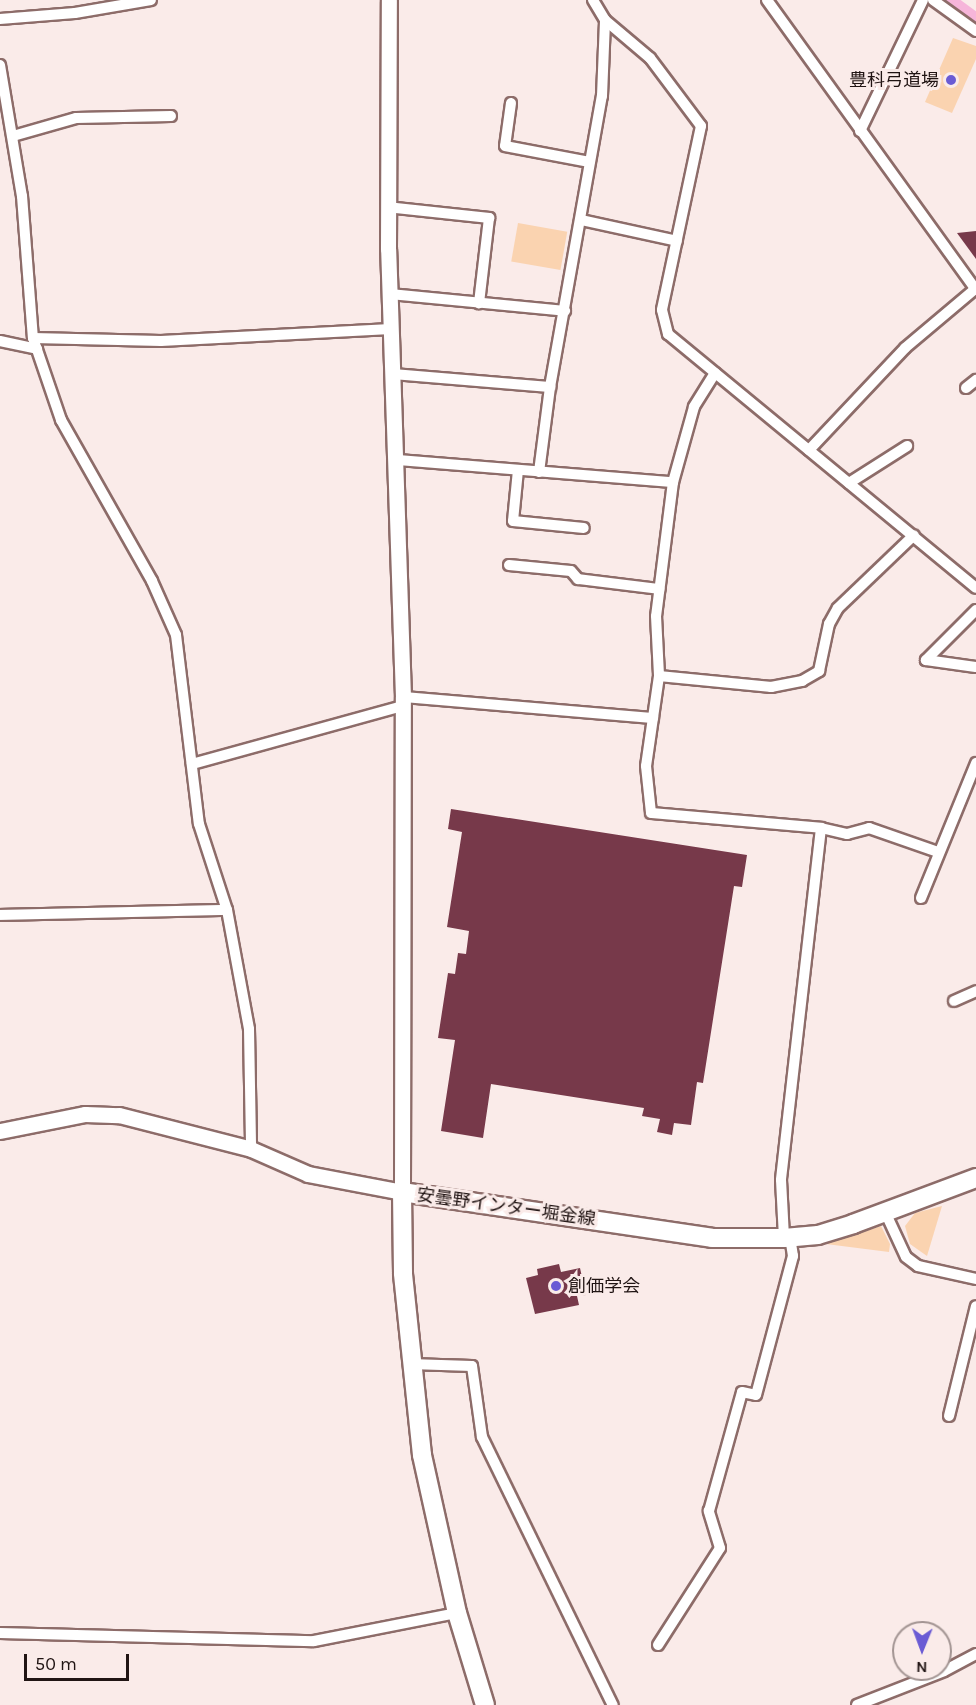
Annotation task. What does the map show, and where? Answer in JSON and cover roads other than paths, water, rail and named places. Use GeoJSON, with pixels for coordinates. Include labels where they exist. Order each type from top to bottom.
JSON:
{"type":"FeatureCollection","features":[{"type":"Feature","properties":{"kind":"main road","name":"安曇野インター堀金線"},"geometry":{"type":"LineString","coordinates":[[485,1705],[457,1613],[422,1455],[410,1364],[403,1273],[402,1192],[712,1238],[787,1238],[818,1235],[886,1214],[976,1178]]}},
{"type":"Feature","properties":{"kind":"street"},"geometry":{"type":"LineString","coordinates":[[0,20],[151,0]]}},
{"type":"Feature","properties":{"kind":"street"},"geometry":{"type":"LineString","coordinates":[[0,1131],[85,1114],[119,1115],[251,1149],[308,1174],[402,1192],[403,702],[390,294],[389,0]]}},
{"type":"Feature","properties":{"kind":"street"},"geometry":{"type":"LineString","coordinates":[[593,0],[605,20],[650,58],[701,126],[662,310],[668,334],[976,588]]}},
{"type":"Feature","properties":{"kind":"street"},"geometry":{"type":"LineString","coordinates":[[767,0],[976,290],[905,348],[809,450]]}},
{"type":"Feature","properties":{"kind":"street"},"geometry":{"type":"LineString","coordinates":[[860,131],[923,0]]}},
{"type":"Feature","properties":{"kind":"street"},"geometry":{"type":"LineString","coordinates":[[933,0],[976,31]]}},
{"type":"Feature","properties":{"kind":"street"},"geometry":{"type":"LineString","coordinates":[[539,472],[550,387],[602,96],[605,20]]}},
{"type":"Feature","properties":{"kind":"street"},"geometry":{"type":"LineString","coordinates":[[0,65],[22,196],[35,343],[61,420],[152,581],[176,636],[199,824],[227,910],[249,1029],[251,1149]]}},
{"type":"Feature","properties":{"kind":"street"},"geometry":{"type":"LineString","coordinates":[[511,103],[505,146],[590,162]]}},
{"type":"Feature","properties":{"kind":"street"},"geometry":{"type":"LineString","coordinates":[[13,136],[76,118],[171,116]]}},
{"type":"Feature","properties":{"kind":"street"},"geometry":{"type":"LineString","coordinates":[[396,208],[489,218],[479,303]]}},
{"type":"Feature","properties":{"kind":"street"},"geometry":{"type":"LineString","coordinates":[[581,220],[677,241]]}},
{"type":"Feature","properties":{"kind":"street"},"geometry":{"type":"LineString","coordinates":[[390,294],[565,311]]}},
{"type":"Feature","properties":{"kind":"street"},"geometry":{"type":"LineString","coordinates":[[0,341],[35,343],[161,341],[391,329]]}},
{"type":"Feature","properties":{"kind":"street"},"geometry":{"type":"LineString","coordinates":[[715,373],[694,407],[673,482],[656,616],[659,676],[646,766],[651,813],[821,828],[847,834],[869,828],[938,852]]}},
{"type":"Feature","properties":{"kind":"street"},"geometry":{"type":"LineString","coordinates":[[392,374],[550,387]]}},
{"type":"Feature","properties":{"kind":"street"},"geometry":{"type":"LineString","coordinates":[[966,388],[976,380]]}},
{"type":"Feature","properties":{"kind":"street"},"geometry":{"type":"LineString","coordinates":[[849,483],[907,447]]}},
{"type":"Feature","properties":{"kind":"street"},"geometry":{"type":"LineString","coordinates":[[397,460],[673,482]]}},
{"type":"Feature","properties":{"kind":"street"},"geometry":{"type":"LineString","coordinates":[[518,470],[513,521],[584,528]]}},
{"type":"Feature","properties":{"kind":"street"},"geometry":{"type":"LineString","coordinates":[[659,676],[771,687],[802,681],[819,671],[829,624],[838,608],[914,535]]}},
{"type":"Feature","properties":{"kind":"street"},"geometry":{"type":"LineString","coordinates":[[509,565],[571,571],[578,579],[659,590]]}},
{"type":"Feature","properties":{"kind":"street"},"geometry":{"type":"LineString","coordinates":[[976,610],[926,660],[976,667]]}},
{"type":"Feature","properties":{"kind":"street"},"geometry":{"type":"LineString","coordinates":[[192,764],[403,702],[653,718]]}},
{"type":"Feature","properties":{"kind":"street"},"geometry":{"type":"LineString","coordinates":[[921,898],[976,763]]}},
{"type":"Feature","properties":{"kind":"street"},"geometry":{"type":"LineString","coordinates":[[658,1645],[720,1548],[709,1511],[742,1392],[756,1395],[793,1256],[787,1238],[781,1180],[821,828]]}},
{"type":"Feature","properties":{"kind":"street"},"geometry":{"type":"LineString","coordinates":[[0,915],[227,910]]}},
{"type":"Feature","properties":{"kind":"street"},"geometry":{"type":"LineString","coordinates":[[954,1001],[976,991]]}},
{"type":"Feature","properties":{"kind":"street"},"geometry":{"type":"LineString","coordinates":[[886,1214],[906,1257],[918,1266],[976,1280]]}},
{"type":"Feature","properties":{"kind":"street"},"geometry":{"type":"LineString","coordinates":[[949,1416],[976,1306]]}},
{"type":"Feature","properties":{"kind":"street"},"geometry":{"type":"LineString","coordinates":[[410,1364],[472,1366],[482,1437],[613,1705]]}},
{"type":"Feature","properties":{"kind":"street"},"geometry":{"type":"LineString","coordinates":[[0,1633],[314,1641],[457,1613]]}},
{"type":"Feature","properties":{"kind":"street"},"geometry":{"type":"LineString","coordinates":[[856,1705],[944,1671],[976,1654]]}},
{"type":"Feature","properties":{"kind":"waterway"},"geometry":{"type":"LineString","coordinates":[[948,0],[976,20]]}},
{"type":"Feature","properties":{"kind":"place","name":"豊科弓道場"},"geometry":{"type":"Point","coordinates":[951,80]}},
{"type":"Feature","properties":{"kind":"place","name":"創価学会"},"geometry":{"type":"Point","coordinates":[556,1286]}}]}
